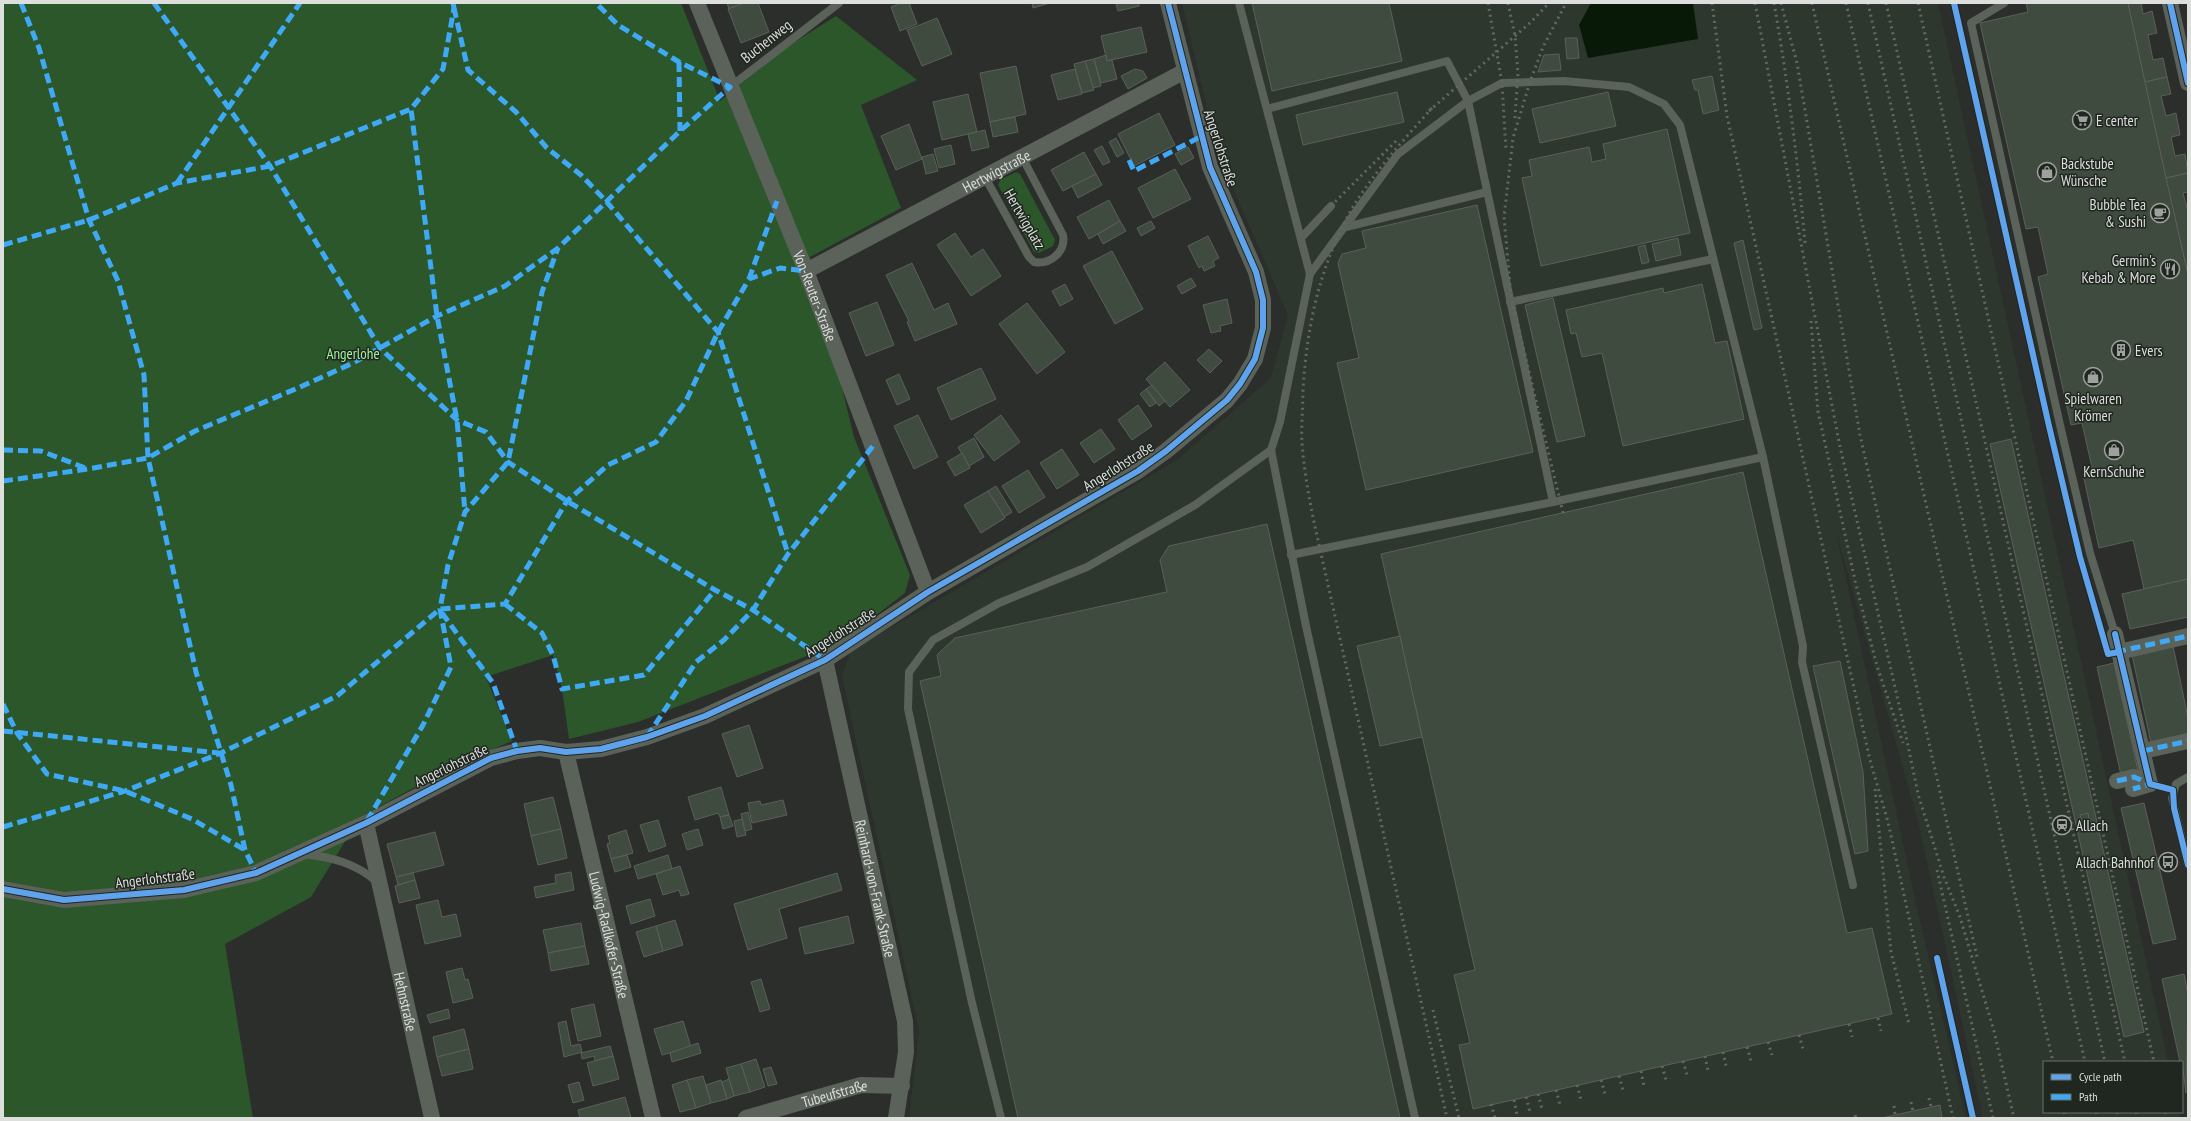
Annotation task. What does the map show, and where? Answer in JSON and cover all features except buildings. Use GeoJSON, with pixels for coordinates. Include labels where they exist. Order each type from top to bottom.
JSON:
{"type":"FeatureCollection","features":[{"type":"Feature","properties":{"kind":"street","name":"Von-Reuter-Straße"},"geometry":{"type":"LineString","coordinates":[[697,3],[806,271],[928,592]]}},
{"type":"Feature","properties":{"kind":"street","name":"Angerlohstraße"},"geometry":{"type":"LineString","coordinates":[[3,889],[64,900],[184,890],[256,873],[300,854],[366,822],[491,758],[517,751],[540,748],[566,752],[601,749],[647,737],[705,716],[825,660],[928,592],[1138,471],[1166,451],[1227,400],[1240,384],[1255,359],[1263,328],[1263,300],[1256,272],[1210,167],[1168,3]]}},
{"type":"Feature","properties":{"kind":"street"},"geometry":{"type":"LineString","coordinates":[[2170,3],[2188,83]]}},
{"type":"Feature","properties":{"kind":"street","name":"Hertwigstraße"},"geometry":{"type":"LineString","coordinates":[[806,271],[1185,71]]}},
{"type":"Feature","properties":{"kind":"street"},"geometry":{"type":"LineString","coordinates":[[2115,634],[2150,784]]}},
{"type":"Feature","properties":{"kind":"street"},"geometry":{"type":"LineString","coordinates":[[2119,652],[2188,636]]}},
{"type":"Feature","properties":{"kind":"street","name":"Reinhard-von-Frank-Straße"},"geometry":{"type":"LineString","coordinates":[[825,660],[905,1021],[906,1052],[896,1118]]}},
{"type":"Feature","properties":{"kind":"street"},"geometry":{"type":"LineString","coordinates":[[2143,751],[2188,741]]}},
{"type":"Feature","properties":{"kind":"street","name":"Ludwig-Radlkofer-Straße"},"geometry":{"type":"LineString","coordinates":[[566,752],[653,1118]]}},
{"type":"Feature","properties":{"kind":"street"},"geometry":{"type":"LineString","coordinates":[[2117,781],[2134,777],[2150,784]]}},
{"type":"Feature","properties":{"kind":"street"},"geometry":{"type":"LineString","coordinates":[[2133,789],[2150,784]]}},
{"type":"Feature","properties":{"kind":"street","name":"Hehnstraße"},"geometry":{"type":"LineString","coordinates":[[366,822],[432,1118]]}},
{"type":"Feature","properties":{"kind":"street","name":"Tubeufstraße"},"geometry":{"type":"LineString","coordinates":[[746,1118],[861,1085],[902,1086]]}},
{"type":"Feature","properties":{"kind":"lane","name":"Buchenweg"},"geometry":{"type":"LineString","coordinates":[[730,87],[839,3]]}},
{"type":"Feature","properties":{"kind":"lane"},"geometry":{"type":"LineString","coordinates":[[1239,3],[1310,274]]}},
{"type":"Feature","properties":{"kind":"lane"},"geometry":{"type":"LineString","coordinates":[[2004,3],[1971,23],[2060,425],[2090,553],[2115,634]]}},
{"type":"Feature","properties":{"kind":"lane"},"geometry":{"type":"LineString","coordinates":[[1267,109],[1447,62],[1468,101],[1553,502]]}},
{"type":"Feature","properties":{"kind":"lane"},"geometry":{"type":"LineString","coordinates":[[1415,1118],[1291,555],[1271,450],[1280,422],[1310,274],[1346,227],[1398,154],[1468,101],[1502,83],[1564,81],[1629,87],[1664,104],[1680,125],[1763,457],[1802,646],[1802,662],[1853,885]]}},
{"type":"Feature","properties":{"kind":"lane","name":"Hertwigplatz"},"geometry":{"type":"LineString","coordinates":[[985,177],[1029,258],[1034,262],[1045,262],[1058,254],[1062,249],[1063,235],[1022,157]]}},
{"type":"Feature","properties":{"kind":"lane"},"geometry":{"type":"LineString","coordinates":[[1346,227],[1487,192]]}},
{"type":"Feature","properties":{"kind":"lane"},"geometry":{"type":"LineString","coordinates":[[1300,238],[1331,206]]}},
{"type":"Feature","properties":{"kind":"lane"},"geometry":{"type":"LineString","coordinates":[[1510,302],[1713,259]]}},
{"type":"Feature","properties":{"kind":"lane"},"geometry":{"type":"LineString","coordinates":[[1001,1118],[972,1003],[908,709],[909,672],[934,640],[999,603],[1087,567],[1195,505],[1271,450]]}},
{"type":"Feature","properties":{"kind":"lane"},"geometry":{"type":"LineString","coordinates":[[1291,555],[1553,502],[1763,457]]}},
{"type":"Feature","properties":{"kind":"lane"},"geometry":{"type":"LineString","coordinates":[[2188,777],[2176,784],[2172,798],[2188,865]]}},
{"type":"Feature","properties":{"kind":"lane"},"geometry":{"type":"LineString","coordinates":[[300,854],[322,856],[346,863],[366,872],[380,885]]}},
{"type":"Feature","properties":{"kind":"shaded area"},"geometry":{"type":"Polygon","coordinates":[[[1182,3],[1938,3],[2168,1061],[2043,1061],[2043,1113],[2179,1113],[2180,1118],[1983,1118],[1918,821],[1836,532],[1917,908],[1966,1118],[909,1118],[919,1031],[842,676],[851,651],[1177,460],[1271,378],[1288,315],[1218,154],[1182,3]]]}},
{"type":"Feature","properties":{"kind":"shaded area"},"geometry":{"type":"Polygon","coordinates":[[[1591,3],[1693,3],[1698,39],[1588,58],[1579,25],[1591,3]]]}},
{"type":"Feature","properties":{"kind":"green space","name":"Angerlohe"},"geometry":{"type":"Polygon","coordinates":[[[3,3],[681,3],[720,101],[787,47],[836,16],[917,80],[861,105],[901,208],[810,257],[854,437],[910,575],[905,593],[840,643],[638,722],[569,739],[562,689],[553,655],[486,677],[512,741],[450,768],[360,817],[311,897],[225,944],[253,1118],[3,1118],[3,3]]]}},
{"type":"Feature","properties":{"kind":"green space"},"geometry":{"type":"Polygon","coordinates":[[[1016,172],[1020,174],[1055,240],[1053,246],[1039,253],[1034,252],[998,185],[1000,180],[1016,172]]]}},
{"type":"Feature","properties":{"kind":"railway"},"geometry":{"type":"LineString","coordinates":[[1488,3],[1502,83],[1506,151]]}},
{"type":"Feature","properties":{"kind":"railway"},"geometry":{"type":"LineString","coordinates":[[1508,3],[1515,36],[1518,74],[1515,118]]}},
{"type":"Feature","properties":{"kind":"railway"},"geometry":{"type":"LineString","coordinates":[[1429,111],[1531,22],[1549,3]]}},
{"type":"Feature","properties":{"kind":"railway"},"geometry":{"type":"LineString","coordinates":[[1563,513],[1511,297],[1504,217],[1513,138],[1530,82],[1543,47],[1566,3]]}},
{"type":"Feature","properties":{"kind":"railway"},"geometry":{"type":"LineString","coordinates":[[1712,3],[1727,116],[1870,760],[1888,822],[1953,1118]]}},
{"type":"Feature","properties":{"kind":"railway"},"geometry":{"type":"LineString","coordinates":[[1755,3],[1839,442],[1918,794],[1944,877],[1960,917],[1994,1031],[2014,1118]]}},
{"type":"Feature","properties":{"kind":"railway"},"geometry":{"type":"LineString","coordinates":[[1774,3],[1792,123],[1805,243]]}},
{"type":"Feature","properties":{"kind":"railway"},"geometry":{"type":"LineString","coordinates":[[1781,3],[1797,63],[1860,435],[1977,957]]}},
{"type":"Feature","properties":{"kind":"railway"},"geometry":{"type":"LineString","coordinates":[[1812,3],[2053,1061]]}},
{"type":"Feature","properties":{"kind":"railway"},"geometry":{"type":"LineString","coordinates":[[1846,3],[2085,1061]]}},
{"type":"Feature","properties":{"kind":"railway"},"geometry":{"type":"LineString","coordinates":[[1868,3],[2105,1061]]}},
{"type":"Feature","properties":{"kind":"railway"},"geometry":{"type":"LineString","coordinates":[[1886,3],[2125,1061]]}},
{"type":"Feature","properties":{"kind":"railway"},"geometry":{"type":"LineString","coordinates":[[1918,3],[2154,1061]]}},
{"type":"Feature","properties":{"kind":"railway"},"geometry":{"type":"LineString","coordinates":[[1432,108],[1364,189],[1344,224],[1325,269],[1312,316],[1308,341],[1303,390],[1302,444],[1314,523],[1447,1118]]}},
{"type":"Feature","properties":{"kind":"railway"},"geometry":{"type":"LineString","coordinates":[[1331,206],[1396,141]]}},
{"type":"Feature","properties":{"kind":"railway"},"geometry":{"type":"LineString","coordinates":[[1811,321],[1818,412],[1856,585],[1877,666],[1903,743]]}},
{"type":"Feature","properties":{"kind":"railway"},"geometry":{"type":"LineString","coordinates":[[1875,789],[1891,952],[1909,1024]]}},
{"type":"Feature","properties":{"kind":"railway"},"geometry":{"type":"LineString","coordinates":[[1937,870],[1993,1118]]}},
{"type":"Feature","properties":{"kind":"railway"},"geometry":{"type":"LineString","coordinates":[[1433,1010],[1459,1118]]}},
{"type":"Feature","properties":{"kind":"railway"},"geometry":{"type":"LineString","coordinates":[[1878,1018],[1881,1031]]}},
{"type":"Feature","properties":{"kind":"railway"},"geometry":{"type":"LineString","coordinates":[[1849,1024],[1852,1037]]}},
{"type":"Feature","properties":{"kind":"railway"},"geometry":{"type":"LineString","coordinates":[[1799,1035],[1803,1049]]}},
{"type":"Feature","properties":{"kind":"railway"},"geometry":{"type":"LineString","coordinates":[[1768,1042],[1772,1055]]}},
{"type":"Feature","properties":{"kind":"railway"},"geometry":{"type":"LineString","coordinates":[[1747,1047],[1751,1061]]}},
{"type":"Feature","properties":{"kind":"railway"},"geometry":{"type":"LineString","coordinates":[[1723,1052],[1726,1066]]}},
{"type":"Feature","properties":{"kind":"railway"},"geometry":{"type":"LineString","coordinates":[[1705,1056],[1708,1071]]}},
{"type":"Feature","properties":{"kind":"railway"},"geometry":{"type":"LineString","coordinates":[[1683,1061],[1687,1075]]}},
{"type":"Feature","properties":{"kind":"railway"},"geometry":{"type":"LineString","coordinates":[[1662,1066],[1666,1080]]}},
{"type":"Feature","properties":{"kind":"railway"},"geometry":{"type":"LineString","coordinates":[[1641,1071],[1644,1086]]}},
{"type":"Feature","properties":{"kind":"railway"},"geometry":{"type":"LineString","coordinates":[[1619,1076],[1623,1090]]}},
{"type":"Feature","properties":{"kind":"railway"},"geometry":{"type":"LineString","coordinates":[[1601,1080],[1605,1094]]}},
{"type":"Feature","properties":{"kind":"railway"},"geometry":{"type":"LineString","coordinates":[[1577,1085],[1581,1100]]}},
{"type":"Feature","properties":{"kind":"railway"},"geometry":{"type":"LineString","coordinates":[[1556,1090],[1560,1105]]}},
{"type":"Feature","properties":{"kind":"railway"},"geometry":{"type":"LineString","coordinates":[[1538,1094],[1542,1109]]}},
{"type":"Feature","properties":{"kind":"railway"},"geometry":{"type":"LineString","coordinates":[[1526,1097],[1530,1112]]}},
{"type":"Feature","properties":{"kind":"railway"},"geometry":{"type":"LineString","coordinates":[[1929,1098],[1931,1107]]}},
{"type":"Feature","properties":{"kind":"railway"},"geometry":{"type":"LineString","coordinates":[[1514,1100],[1517,1115]]}},
{"type":"Feature","properties":{"kind":"railway"},"geometry":{"type":"LineString","coordinates":[[1911,1102],[1913,1111]]}},
{"type":"Feature","properties":{"kind":"railway"},"geometry":{"type":"LineString","coordinates":[[1491,1104],[1495,1118]]}},
{"type":"Feature","properties":{"kind":"railway"},"geometry":{"type":"LineString","coordinates":[[1894,1106],[1895,1115]]}},
{"type":"Feature","properties":{"kind":"railway"},"geometry":{"type":"LineString","coordinates":[[2064,1113],[2065,1118]]}},
{"type":"Feature","properties":{"kind":"railway"},"geometry":{"type":"LineString","coordinates":[[2096,1113],[2097,1118]]}},
{"type":"Feature","properties":{"kind":"railway"},"geometry":{"type":"LineString","coordinates":[[2117,1113],[2118,1118]]}},
{"type":"Feature","properties":{"kind":"railway"},"geometry":{"type":"LineString","coordinates":[[2136,1113],[2137,1118]]}},
{"type":"Feature","properties":{"kind":"railway"},"geometry":{"type":"LineString","coordinates":[[2165,1113],[2167,1118]]}},
{"type":"Feature","properties":{"kind":"marked path"},"geometry":{"type":"LineString","coordinates":[[21,3],[39,48],[89,220],[118,281],[144,375],[148,458],[196,672],[231,785],[245,850],[256,873]]}},
{"type":"Feature","properties":{"kind":"marked path"},"geometry":{"type":"LineString","coordinates":[[154,3],[270,166],[380,348],[457,420],[486,432],[508,462],[567,501],[715,590],[753,610],[825,660]]}},
{"type":"Feature","properties":{"kind":"marked path"},"geometry":{"type":"LineString","coordinates":[[177,183],[300,3]]}},
{"type":"Feature","properties":{"kind":"marked path"},"geometry":{"type":"LineString","coordinates":[[453,3],[454,8],[443,69],[411,109],[437,316],[457,420],[465,512]]}},
{"type":"Feature","properties":{"kind":"marked path"},"geometry":{"type":"LineString","coordinates":[[3,481],[88,469],[148,458],[195,431],[298,388],[353,363],[437,316],[505,286],[558,248],[680,131],[730,87],[679,62],[618,25],[596,3]]}},
{"type":"Feature","properties":{"kind":"marked path"},"geometry":{"type":"LineString","coordinates":[[454,8],[468,70],[516,112],[547,148],[581,175],[606,201],[718,332],[788,554]]}},
{"type":"Feature","properties":{"kind":"marked path"},"geometry":{"type":"LineString","coordinates":[[679,62],[680,131]]}},
{"type":"Feature","properties":{"kind":"marked path"},"geometry":{"type":"LineString","coordinates":[[3,245],[89,220],[177,183],[270,166],[411,109]]}},
{"type":"Feature","properties":{"kind":"marked path"},"geometry":{"type":"LineString","coordinates":[[1129,160],[1134,171],[1202,136]]}},
{"type":"Feature","properties":{"kind":"marked path"},"geometry":{"type":"LineString","coordinates":[[749,279],[777,201]]}},
{"type":"Feature","properties":{"kind":"marked path"},"geometry":{"type":"LineString","coordinates":[[367,821],[423,725],[451,667],[440,609],[448,565],[465,512],[508,462],[542,292],[558,248]]}},
{"type":"Feature","properties":{"kind":"marked path"},"geometry":{"type":"LineString","coordinates":[[3,827],[125,791],[221,753],[337,696],[440,609],[505,604],[567,501],[608,465],[656,442],[686,401],[718,332],[749,279],[780,268],[806,271]]}},
{"type":"Feature","properties":{"kind":"marked path"},"geometry":{"type":"LineString","coordinates":[[647,737],[696,662],[724,640],[753,610],[788,554],[873,446]]}},
{"type":"Feature","properties":{"kind":"marked path"},"geometry":{"type":"LineString","coordinates":[[3,450],[41,451],[88,469]]}},
{"type":"Feature","properties":{"kind":"marked path"},"geometry":{"type":"LineString","coordinates":[[505,604],[542,633],[553,655],[562,689],[644,675],[715,590]]}},
{"type":"Feature","properties":{"kind":"marked path"},"geometry":{"type":"LineString","coordinates":[[442,613],[493,683],[517,751]]}},
{"type":"Feature","properties":{"kind":"marked path"},"geometry":{"type":"LineString","coordinates":[[2116,652],[2188,636]]}},
{"type":"Feature","properties":{"kind":"marked path"},"geometry":{"type":"LineString","coordinates":[[3,704],[17,733],[47,774],[125,791],[192,819],[245,850]]}},
{"type":"Feature","properties":{"kind":"marked path"},"geometry":{"type":"LineString","coordinates":[[3,731],[219,753]]}},
{"type":"Feature","properties":{"kind":"marked path"},"geometry":{"type":"LineString","coordinates":[[2143,751],[2188,741]]}},
{"type":"Feature","properties":{"kind":"marked path"},"geometry":{"type":"LineString","coordinates":[[2117,781],[2134,777],[2150,784],[2133,789]]}},
{"type":"Feature","properties":{"kind":"cycle path"},"geometry":{"type":"LineString","coordinates":[[3,889],[64,900],[184,890],[256,873],[366,823],[491,758],[517,751],[540,748],[566,752],[601,749],[647,737],[705,716],[825,660],[928,592],[1138,471],[1166,451],[1227,400],[1240,384],[1255,359],[1263,328],[1263,300],[1256,272],[1210,167],[1168,3]]}},
{"type":"Feature","properties":{"kind":"cycle path"},"geometry":{"type":"LineString","coordinates":[[1954,3],[2080,557],[2108,654],[2119,652]]}},
{"type":"Feature","properties":{"kind":"cycle path"},"geometry":{"type":"LineString","coordinates":[[2170,3],[2188,83]]}},
{"type":"Feature","properties":{"kind":"cycle path"},"geometry":{"type":"LineString","coordinates":[[2115,634],[2150,784],[2173,790],[2174,808],[2188,865]]}},
{"type":"Feature","properties":{"kind":"cycle path"},"geometry":{"type":"LineString","coordinates":[[1937,958],[1973,1118]]}},
{"type":"Feature","properties":{"kind":"place","name":"E center"},"geometry":{"type":"Point","coordinates":[2082,120]}},
{"type":"Feature","properties":{"kind":"place","name":"Backstube Wünsche"},"geometry":{"type":"Point","coordinates":[2047,172]}},
{"type":"Feature","properties":{"kind":"place","name":"Bubble Tea & Sushi"},"geometry":{"type":"Point","coordinates":[2160,213]}},
{"type":"Feature","properties":{"kind":"place","name":"Germin's Kebab & More"},"geometry":{"type":"Point","coordinates":[2170,269]}},
{"type":"Feature","properties":{"kind":"place","name":"Evers"},"geometry":{"type":"Point","coordinates":[2121,350]}},
{"type":"Feature","properties":{"kind":"place","name":"Spielwaren Krömer"},"geometry":{"type":"Point","coordinates":[2093,377]}},
{"type":"Feature","properties":{"kind":"place","name":"KernSchuhe"},"geometry":{"type":"Point","coordinates":[2114,450]}},
{"type":"Feature","properties":{"kind":"place","name":"Allach"},"geometry":{"type":"Point","coordinates":[2062,825]}},
{"type":"Feature","properties":{"kind":"place","name":"Allach Bahnhof"},"geometry":{"type":"Point","coordinates":[2168,862]}}]}
